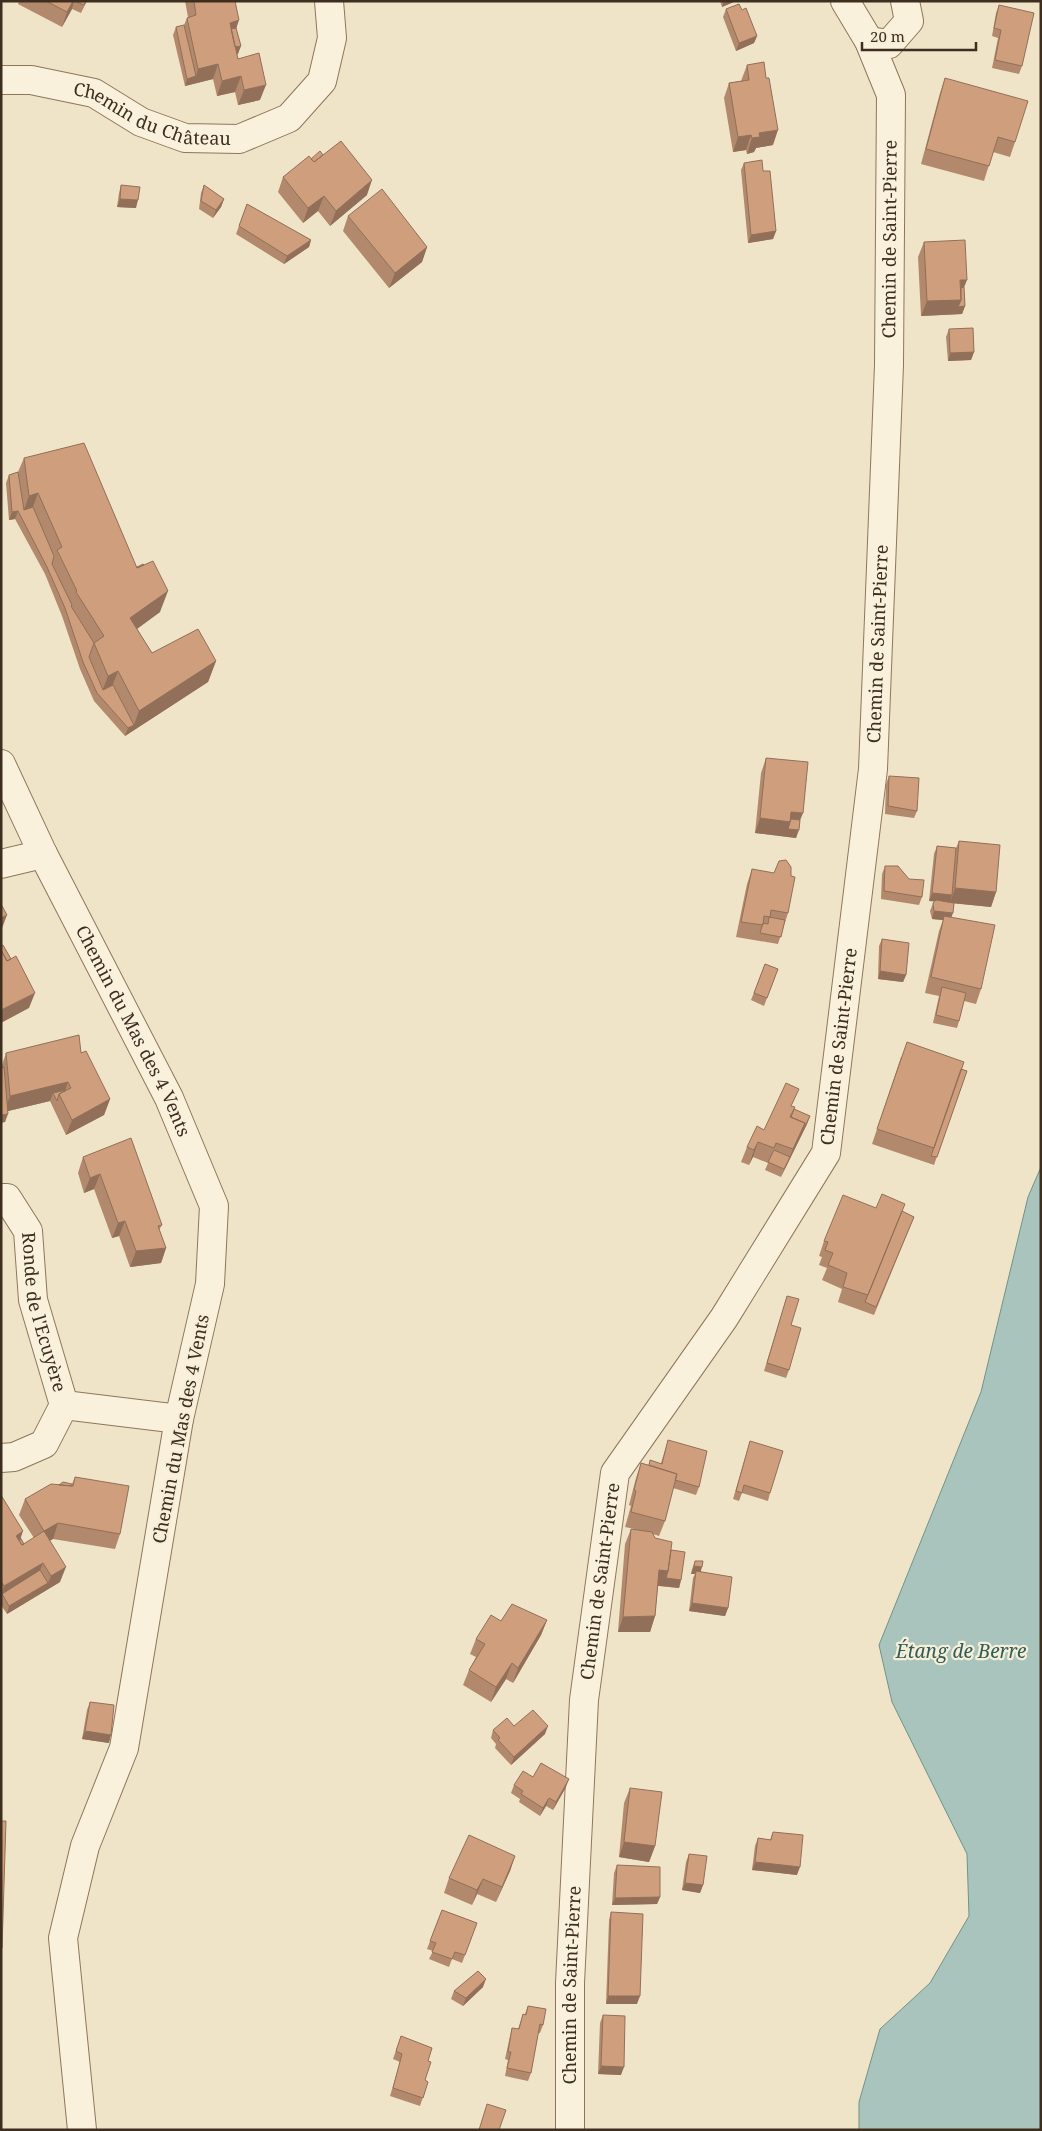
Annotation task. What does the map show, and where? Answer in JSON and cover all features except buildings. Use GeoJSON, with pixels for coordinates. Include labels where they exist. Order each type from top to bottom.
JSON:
{"type":"FeatureCollection","features":[{"type":"Feature","properties":{"kind":"street","name":"Chemin du Château"},"geometry":{"type":"LineString","coordinates":[[1,80],[31,80],[94,93],[141,122],[185,138],[239,139],[289,118],[322,81],[332,38],[329,1]]}},
{"type":"Feature","properties":{"kind":"street","name":"Chemin de Saint-Pierre"},"geometry":{"type":"LineString","coordinates":[[570,2130],[570,1982],[584,1700],[615,1473],[724,1318],[826,1153],[873,769],[890,365],[891,95],[869,41],[845,1]]}},
{"type":"Feature","properties":{"kind":"street"},"geometry":{"type":"LineString","coordinates":[[869,41],[889,44],[909,21],[905,1]]}},
{"type":"Feature","properties":{"kind":"street","name":"Chemin du Mas des 4 Vents"},"geometry":{"type":"LineString","coordinates":[[1,764],[43,854],[169,1098],[214,1206],[210,1284],[179,1419],[124,1748],[85,1846],[63,1938],[82,2130]]}},
{"type":"Feature","properties":{"kind":"street"},"geometry":{"type":"LineString","coordinates":[[1,864],[43,854]]}},
{"type":"Feature","properties":{"kind":"street","name":"Ronde de l'Ecuyère"},"geometry":{"type":"LineString","coordinates":[[1,1198],[7,1198],[28,1231],[32,1300],[64,1405],[44,1444],[14,1457],[1,1458]]}},
{"type":"Feature","properties":{"kind":"street","name":"Ronde de l'Ecuyère"},"geometry":{"type":"LineString","coordinates":[[64,1405],[179,1419]]}},
{"type":"Feature","properties":{"kind":"water","name":"Étang de Berre"},"geometry":{"type":"Polygon","coordinates":[[[1041,1167],[1041,2130],[859,2130],[859,2102],[880,2029],[930,1983],[969,1916],[967,1854],[892,1702],[879,1645],[981,1392],[1028,1197],[1041,1167]]]}}]}
